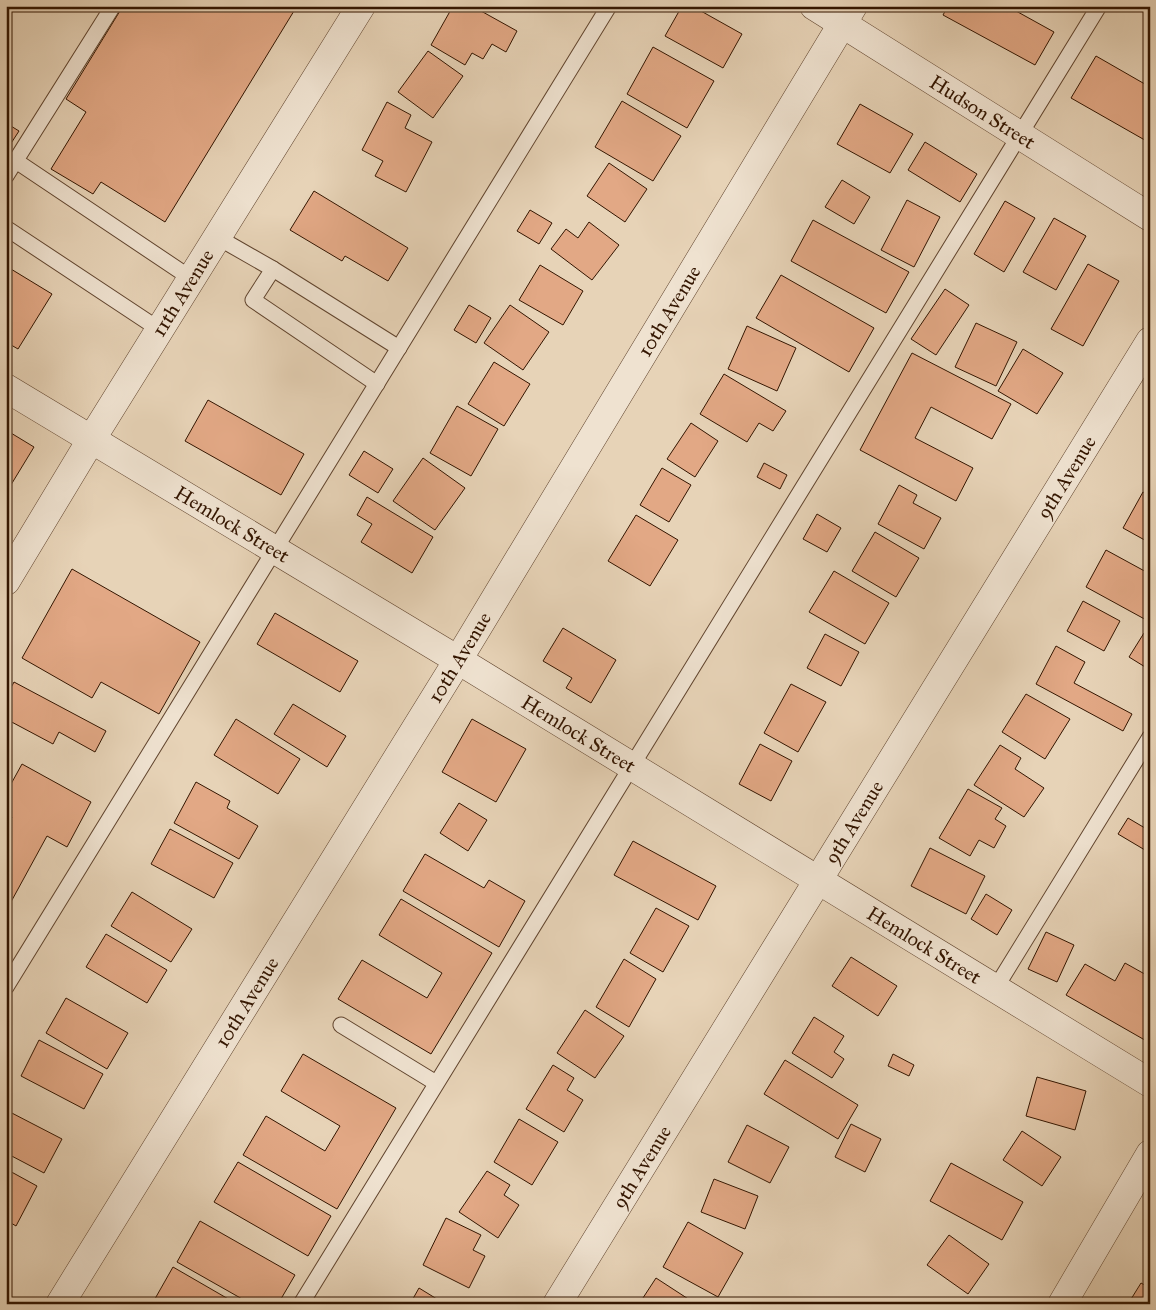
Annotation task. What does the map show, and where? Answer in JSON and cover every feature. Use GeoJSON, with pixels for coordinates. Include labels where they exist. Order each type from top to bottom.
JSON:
{"type":"FeatureCollection","features":[{"type":"Feature","properties":{"kind":"street","name":"11th Avenue"},"geometry":{"type":"LineString","coordinates":[[6,581],[91,440],[361,6]]}},
{"type":"Feature","properties":{"kind":"street","name":"Hudson Street"},"geometry":{"type":"LineString","coordinates":[[814,6],[848,15],[1020,135],[1150,217]]}},
{"type":"Feature","properties":{"kind":"street","name":"10th Avenue"},"geometry":{"type":"LineString","coordinates":[[60,1304],[458,660],[848,15]]}},
{"type":"Feature","properties":{"kind":"street","name":"9th Avenue"},"geometry":{"type":"LineString","coordinates":[[557,1304],[1150,340]]}},
{"type":"Feature","properties":{"kind":"street","name":"Hemlock Street"},"geometry":{"type":"LineString","coordinates":[[6,388],[458,660],[1150,1083]]}},
{"type":"Feature","properties":{"kind":"street"},"geometry":{"type":"LineString","coordinates":[[1062,1304],[1150,1154]]}},
{"type":"Feature","properties":{"kind":"lane"},"geometry":{"type":"LineString","coordinates":[[6,176],[113,6]]}},
{"type":"Feature","properties":{"kind":"lane"},"geometry":{"type":"LineString","coordinates":[[6,987],[609,6]]}},
{"type":"Feature","properties":{"kind":"lane"},"geometry":{"type":"LineString","coordinates":[[301,1304],[1099,6]]}},
{"type":"Feature","properties":{"kind":"lane"},"geometry":{"type":"LineString","coordinates":[[16,161],[192,279]]}},
{"type":"Feature","properties":{"kind":"lane"},"geometry":{"type":"LineString","coordinates":[[6,228],[160,330]]}},
{"type":"Feature","properties":{"kind":"lane"},"geometry":{"type":"LineString","coordinates":[[217,237],[273,269],[399,348]]}},
{"type":"Feature","properties":{"kind":"lane"},"geometry":{"type":"LineString","coordinates":[[273,269],[253,300],[377,384]]}},
{"type":"Feature","properties":{"kind":"lane"},"geometry":{"type":"LineString","coordinates":[[995,988],[1150,737]]}},
{"type":"Feature","properties":{"kind":"lane"},"geometry":{"type":"LineString","coordinates":[[341,1025],[436,1083]]}},
{"type":"Feature","properties":{"kind":"building"},"geometry":{"type":"Polygon","coordinates":[[[123,6],[297,6],[165,222],[101,182],[93,194],[51,169],[86,112],[66,99],[123,6]]]}},
{"type":"Feature","properties":{"kind":"building"},"geometry":{"type":"Polygon","coordinates":[[[453,6],[472,6],[517,31],[506,52],[492,44],[483,59],[472,53],[465,65],[431,45],[453,6]]]}},
{"type":"Feature","properties":{"kind":"building"},"geometry":{"type":"Polygon","coordinates":[[[682,6],[692,6],[742,34],[723,68],[665,36],[682,6]]]}},
{"type":"Feature","properties":{"kind":"building"},"geometry":{"type":"Polygon","coordinates":[[[948,6],[1007,6],[1054,32],[1035,65],[943,15],[948,6]]]}},
{"type":"Feature","properties":{"kind":"building"},"geometry":{"type":"Polygon","coordinates":[[[653,47],[714,81],[687,128],[627,94],[653,47]]]}},
{"type":"Feature","properties":{"kind":"building"},"geometry":{"type":"Polygon","coordinates":[[[428,51],[463,76],[433,118],[398,92],[428,51]]]}},
{"type":"Feature","properties":{"kind":"building"},"geometry":{"type":"Polygon","coordinates":[[[1096,56],[1150,87],[1150,143],[1071,98],[1096,56]]]}},
{"type":"Feature","properties":{"kind":"building"},"geometry":{"type":"Polygon","coordinates":[[[622,101],[681,136],[653,181],[595,147],[622,101]]]}},
{"type":"Feature","properties":{"kind":"building"},"geometry":{"type":"Polygon","coordinates":[[[387,102],[411,115],[405,128],[432,142],[406,192],[375,176],[383,161],[362,150],[387,102]]]}},
{"type":"Feature","properties":{"kind":"building"},"geometry":{"type":"Polygon","coordinates":[[[860,104],[913,134],[890,173],[837,144],[860,104]]]}},
{"type":"Feature","properties":{"kind":"building"},"geometry":{"type":"Polygon","coordinates":[[[6,123],[19,131],[6,151],[6,123]]]}},
{"type":"Feature","properties":{"kind":"building"},"geometry":{"type":"Polygon","coordinates":[[[925,142],[977,174],[960,202],[908,170],[925,142]]]}},
{"type":"Feature","properties":{"kind":"building"},"geometry":{"type":"Polygon","coordinates":[[[609,163],[647,189],[625,222],[587,196],[609,163]]]}},
{"type":"Feature","properties":{"kind":"building"},"geometry":{"type":"Polygon","coordinates":[[[842,180],[870,197],[854,224],[825,207],[842,180]]]}},
{"type":"Feature","properties":{"kind":"building"},"geometry":{"type":"Polygon","coordinates":[[[314,191],[408,248],[388,281],[345,256],[342,261],[290,230],[314,191]]]}},
{"type":"Feature","properties":{"kind":"building"},"geometry":{"type":"Polygon","coordinates":[[[907,200],[940,217],[914,267],[881,250],[907,200]]]}},
{"type":"Feature","properties":{"kind":"building"},"geometry":{"type":"Polygon","coordinates":[[[1005,201],[1035,218],[1004,272],[974,254],[1005,201]]]}},
{"type":"Feature","properties":{"kind":"building"},"geometry":{"type":"Polygon","coordinates":[[[530,210],[552,223],[539,244],[517,231],[530,210]]]}},
{"type":"Feature","properties":{"kind":"building"},"geometry":{"type":"Polygon","coordinates":[[[1054,218],[1086,236],[1056,290],[1023,272],[1054,218]]]}},
{"type":"Feature","properties":{"kind":"building"},"geometry":{"type":"Polygon","coordinates":[[[813,220],[909,272],[886,313],[791,261],[813,220]]]}},
{"type":"Feature","properties":{"kind":"building"},"geometry":{"type":"Polygon","coordinates":[[[589,222],[619,245],[592,280],[551,249],[566,229],[578,238],[589,222]]]}},
{"type":"Feature","properties":{"kind":"building"},"geometry":{"type":"Polygon","coordinates":[[[1088,264],[1119,281],[1083,346],[1051,329],[1088,264]]]}},
{"type":"Feature","properties":{"kind":"building"},"geometry":{"type":"Polygon","coordinates":[[[540,265],[583,291],[563,325],[519,300],[540,265]]]}},
{"type":"Feature","properties":{"kind":"building"},"geometry":{"type":"Polygon","coordinates":[[[6,266],[52,294],[18,349],[6,342],[6,266]]]}},
{"type":"Feature","properties":{"kind":"building"},"geometry":{"type":"Polygon","coordinates":[[[781,275],[874,328],[849,372],[756,318],[781,275]]]}},
{"type":"Feature","properties":{"kind":"building"},"geometry":{"type":"Polygon","coordinates":[[[945,289],[969,305],[936,355],[911,339],[945,289]]]}},
{"type":"Feature","properties":{"kind":"building"},"geometry":{"type":"Polygon","coordinates":[[[469,305],[491,318],[476,343],[454,330],[469,305]]]}},
{"type":"Feature","properties":{"kind":"building"},"geometry":{"type":"Polygon","coordinates":[[[510,305],[549,332],[523,370],[484,343],[510,305]]]}},
{"type":"Feature","properties":{"kind":"building"},"geometry":{"type":"Polygon","coordinates":[[[976,323],[1017,342],[996,386],[955,367],[976,323]]]}},
{"type":"Feature","properties":{"kind":"building"},"geometry":{"type":"Polygon","coordinates":[[[747,326],[796,348],[777,391],[728,369],[747,326]]]}},
{"type":"Feature","properties":{"kind":"building"},"geometry":{"type":"Polygon","coordinates":[[[1023,349],[1063,373],[1037,414],[998,391],[1023,349]]]}},
{"type":"Feature","properties":{"kind":"building"},"geometry":{"type":"Polygon","coordinates":[[[912,353],[1011,404],[992,439],[931,407],[915,438],[973,468],[956,501],[860,450],[912,353]]]}},
{"type":"Feature","properties":{"kind":"building"},"geometry":{"type":"Polygon","coordinates":[[[494,362],[530,384],[504,426],[468,404],[494,362]]]}},
{"type":"Feature","properties":{"kind":"building"},"geometry":{"type":"Polygon","coordinates":[[[724,374],[786,411],[773,431],[759,423],[747,442],[700,414],[724,374]]]}},
{"type":"Feature","properties":{"kind":"building"},"geometry":{"type":"Polygon","coordinates":[[[208,400],[304,454],[281,495],[185,441],[208,400]]]}},
{"type":"Feature","properties":{"kind":"building"},"geometry":{"type":"Polygon","coordinates":[[[457,406],[498,429],[471,476],[430,453],[457,406]]]}},
{"type":"Feature","properties":{"kind":"building"},"geometry":{"type":"Polygon","coordinates":[[[691,423],[718,441],[695,477],[667,459],[691,423]]]}},
{"type":"Feature","properties":{"kind":"building"},"geometry":{"type":"Polygon","coordinates":[[[6,430],[34,447],[6,493],[6,430]]]}},
{"type":"Feature","properties":{"kind":"building"},"geometry":{"type":"Polygon","coordinates":[[[364,451],[393,469],[378,493],[349,475],[364,451]]]}},
{"type":"Feature","properties":{"kind":"building"},"geometry":{"type":"Polygon","coordinates":[[[423,458],[465,488],[435,530],[393,501],[423,458]]]}},
{"type":"Feature","properties":{"kind":"building"},"geometry":{"type":"Polygon","coordinates":[[[764,463],[787,475],[780,489],[757,477],[764,463]]]}},
{"type":"Feature","properties":{"kind":"building"},"geometry":{"type":"Polygon","coordinates":[[[662,468],[691,485],[669,522],[640,505],[662,468]]]}},
{"type":"Feature","properties":{"kind":"building"},"geometry":{"type":"Polygon","coordinates":[[[899,485],[917,495],[913,503],[941,518],[924,549],[878,524],[899,485]]]}},
{"type":"Feature","properties":{"kind":"building"},"geometry":{"type":"Polygon","coordinates":[[[1143,492],[1150,496],[1150,543],[1123,528],[1143,492]]]}},
{"type":"Feature","properties":{"kind":"building"},"geometry":{"type":"Polygon","coordinates":[[[367,497],[433,537],[412,573],[361,542],[372,524],[357,515],[367,497]]]}},
{"type":"Feature","properties":{"kind":"building"},"geometry":{"type":"Polygon","coordinates":[[[817,514],[841,528],[827,552],[803,539],[817,514]]]}},
{"type":"Feature","properties":{"kind":"building"},"geometry":{"type":"Polygon","coordinates":[[[636,515],[678,540],[650,586],[608,561],[636,515]]]}},
{"type":"Feature","properties":{"kind":"building"},"geometry":{"type":"Polygon","coordinates":[[[875,532],[919,558],[896,597],[852,571],[875,532]]]}},
{"type":"Feature","properties":{"kind":"building"},"geometry":{"type":"Polygon","coordinates":[[[1106,550],[1150,574],[1150,622],[1086,587],[1106,550]]]}},
{"type":"Feature","properties":{"kind":"building"},"geometry":{"type":"Polygon","coordinates":[[[72,569],[200,642],[159,714],[101,682],[92,698],[22,658],[72,569]]]}},
{"type":"Feature","properties":{"kind":"building"},"geometry":{"type":"Polygon","coordinates":[[[834,571],[889,603],[865,644],[809,612],[834,571]]]}},
{"type":"Feature","properties":{"kind":"building"},"geometry":{"type":"Polygon","coordinates":[[[1083,601],[1120,621],[1104,651],[1067,631],[1083,601]]]}},
{"type":"Feature","properties":{"kind":"building"},"geometry":{"type":"Polygon","coordinates":[[[275,613],[358,661],[340,692],[257,644],[275,613]]]}},
{"type":"Feature","properties":{"kind":"building"},"geometry":{"type":"Polygon","coordinates":[[[563,628],[616,660],[591,703],[566,688],[572,678],[543,661],[563,628]]]}},
{"type":"Feature","properties":{"kind":"building"},"geometry":{"type":"Polygon","coordinates":[[[1144,633],[1150,636],[1150,670],[1129,657],[1144,633]]]}},
{"type":"Feature","properties":{"kind":"building"},"geometry":{"type":"Polygon","coordinates":[[[825,634],[859,652],[841,686],[807,668],[825,634]]]}},
{"type":"Feature","properties":{"kind":"building"},"geometry":{"type":"Polygon","coordinates":[[[1056,646],[1085,662],[1074,683],[1132,714],[1123,731],[1036,684],[1056,646]]]}},
{"type":"Feature","properties":{"kind":"building"},"geometry":{"type":"Polygon","coordinates":[[[14,682],[106,731],[95,752],[59,732],[53,744],[6,719],[6,697],[14,682]]]}},
{"type":"Feature","properties":{"kind":"building"},"geometry":{"type":"Polygon","coordinates":[[[791,684],[826,702],[798,752],[764,733],[791,684]]]}},
{"type":"Feature","properties":{"kind":"building"},"geometry":{"type":"Polygon","coordinates":[[[1026,694],[1070,719],[1045,759],[1002,732],[1026,694]]]}},
{"type":"Feature","properties":{"kind":"building"},"geometry":{"type":"Polygon","coordinates":[[[293,704],[346,736],[327,767],[274,734],[293,704]]]}},
{"type":"Feature","properties":{"kind":"building"},"geometry":{"type":"Polygon","coordinates":[[[236,719],[300,759],[278,794],[214,755],[236,719]]]}},
{"type":"Feature","properties":{"kind":"building"},"geometry":{"type":"Polygon","coordinates":[[[472,719],[526,749],[496,802],[442,772],[472,719]]]}},
{"type":"Feature","properties":{"kind":"building"},"geometry":{"type":"Polygon","coordinates":[[[760,744],[792,761],[771,801],[739,784],[760,744]]]}},
{"type":"Feature","properties":{"kind":"building"},"geometry":{"type":"Polygon","coordinates":[[[1000,745],[1021,758],[1015,769],[1044,788],[1024,817],[974,785],[1000,745]]]}},
{"type":"Feature","properties":{"kind":"building"},"geometry":{"type":"Polygon","coordinates":[[[22,764],[91,802],[67,847],[47,836],[6,911],[6,829],[12,817],[6,814],[6,793],[22,764]]]}},
{"type":"Feature","properties":{"kind":"building"},"geometry":{"type":"Polygon","coordinates":[[[196,782],[230,801],[227,808],[258,826],[239,859],[174,823],[196,782]]]}},
{"type":"Feature","properties":{"kind":"building"},"geometry":{"type":"Polygon","coordinates":[[[968,789],[1002,808],[995,819],[1006,826],[994,848],[979,840],[970,856],[939,838],[968,789]]]}},
{"type":"Feature","properties":{"kind":"building"},"geometry":{"type":"Polygon","coordinates":[[[459,803],[487,820],[468,851],[440,833],[459,803]]]}},
{"type":"Feature","properties":{"kind":"building"},"geometry":{"type":"Polygon","coordinates":[[[1128,818],[1150,831],[1150,853],[1118,834],[1128,818]]]}},
{"type":"Feature","properties":{"kind":"building"},"geometry":{"type":"Polygon","coordinates":[[[170,829],[233,863],[214,898],[151,864],[170,829]]]}},
{"type":"Feature","properties":{"kind":"building"},"geometry":{"type":"Polygon","coordinates":[[[633,841],[716,886],[698,920],[614,875],[633,841]]]}},
{"type":"Feature","properties":{"kind":"building"},"geometry":{"type":"Polygon","coordinates":[[[930,848],[985,876],[966,914],[911,886],[930,848]]]}},
{"type":"Feature","properties":{"kind":"building"},"geometry":{"type":"Polygon","coordinates":[[[425,854],[484,888],[489,880],[525,901],[499,947],[403,891],[425,854]]]}},
{"type":"Feature","properties":{"kind":"building"},"geometry":{"type":"Polygon","coordinates":[[[132,892],[192,929],[171,962],[111,926],[132,892]]]}},
{"type":"Feature","properties":{"kind":"building"},"geometry":{"type":"Polygon","coordinates":[[[986,894],[1012,910],[997,935],[971,919],[986,894]]]}},
{"type":"Feature","properties":{"kind":"building"},"geometry":{"type":"Polygon","coordinates":[[[401,899],[492,953],[431,1054],[338,999],[362,960],[427,998],[442,973],[379,935],[401,899]]]}},
{"type":"Feature","properties":{"kind":"building"},"geometry":{"type":"Polygon","coordinates":[[[656,908],[689,926],[663,972],[630,953],[656,908]]]}},
{"type":"Feature","properties":{"kind":"building"},"geometry":{"type":"Polygon","coordinates":[[[1046,932],[1074,945],[1057,982],[1028,969],[1046,932]]]}},
{"type":"Feature","properties":{"kind":"building"},"geometry":{"type":"Polygon","coordinates":[[[106,934],[167,970],[147,1003],[86,967],[106,934]]]}},
{"type":"Feature","properties":{"kind":"building"},"geometry":{"type":"Polygon","coordinates":[[[851,957],[897,986],[878,1016],[832,986],[851,957]]]}},
{"type":"Feature","properties":{"kind":"building"},"geometry":{"type":"Polygon","coordinates":[[[624,959],[656,979],[629,1027],[596,1007],[624,959]]]}},
{"type":"Feature","properties":{"kind":"building"},"geometry":{"type":"Polygon","coordinates":[[[1125,963],[1150,977],[1150,1043],[1066,995],[1085,964],[1115,981],[1125,963]]]}},
{"type":"Feature","properties":{"kind":"building"},"geometry":{"type":"Polygon","coordinates":[[[66,998],[128,1033],[107,1069],[46,1033],[66,998]]]}},
{"type":"Feature","properties":{"kind":"building"},"geometry":{"type":"Polygon","coordinates":[[[585,1010],[624,1036],[595,1078],[557,1053],[585,1010]]]}},
{"type":"Feature","properties":{"kind":"building"},"geometry":{"type":"Polygon","coordinates":[[[814,1017],[844,1036],[834,1052],[844,1059],[832,1078],[792,1053],[814,1017]]]}},
{"type":"Feature","properties":{"kind":"building"},"geometry":{"type":"Polygon","coordinates":[[[39,1040],[103,1074],[84,1109],[21,1076],[39,1040]]]}},
{"type":"Feature","properties":{"kind":"building"},"geometry":{"type":"Polygon","coordinates":[[[303,1054],[396,1108],[337,1209],[243,1155],[266,1116],[325,1151],[340,1126],[281,1091],[303,1054]]]}},
{"type":"Feature","properties":{"kind":"building"},"geometry":{"type":"Polygon","coordinates":[[[893,1054],[914,1065],[909,1076],[888,1066],[893,1054]]]}},
{"type":"Feature","properties":{"kind":"building"},"geometry":{"type":"Polygon","coordinates":[[[785,1060],[858,1105],[838,1139],[764,1094],[785,1060]]]}},
{"type":"Feature","properties":{"kind":"building"},"geometry":{"type":"Polygon","coordinates":[[[553,1065],[574,1078],[567,1090],[583,1100],[564,1132],[526,1109],[553,1065]]]}},
{"type":"Feature","properties":{"kind":"building"},"geometry":{"type":"Polygon","coordinates":[[[1037,1077],[1086,1091],[1075,1130],[1026,1116],[1037,1077]]]}},
{"type":"Feature","properties":{"kind":"building"},"geometry":{"type":"Polygon","coordinates":[[[6,1110],[62,1139],[44,1173],[6,1153],[6,1110]]]}},
{"type":"Feature","properties":{"kind":"building"},"geometry":{"type":"Polygon","coordinates":[[[519,1119],[558,1142],[532,1185],[494,1162],[519,1119]]]}},
{"type":"Feature","properties":{"kind":"building"},"geometry":{"type":"Polygon","coordinates":[[[851,1124],[881,1139],[865,1172],[835,1157],[851,1124]]]}},
{"type":"Feature","properties":{"kind":"building"},"geometry":{"type":"Polygon","coordinates":[[[747,1125],[789,1147],[770,1183],[728,1162],[747,1125]]]}},
{"type":"Feature","properties":{"kind":"building"},"geometry":{"type":"Polygon","coordinates":[[[1022,1131],[1061,1157],[1042,1186],[1003,1160],[1022,1131]]]}},
{"type":"Feature","properties":{"kind":"building"},"geometry":{"type":"Polygon","coordinates":[[[238,1162],[331,1216],[308,1256],[214,1202],[238,1162]]]}},
{"type":"Feature","properties":{"kind":"building"},"geometry":{"type":"Polygon","coordinates":[[[951,1163],[1023,1202],[1002,1240],[930,1201],[951,1163]]]}},
{"type":"Feature","properties":{"kind":"building"},"geometry":{"type":"Polygon","coordinates":[[[6,1169],[37,1186],[16,1226],[6,1220],[6,1169]]]}},
{"type":"Feature","properties":{"kind":"building"},"geometry":{"type":"Polygon","coordinates":[[[487,1171],[510,1185],[504,1195],[519,1205],[498,1238],[459,1212],[487,1171]]]}},
{"type":"Feature","properties":{"kind":"building"},"geometry":{"type":"Polygon","coordinates":[[[714,1179],[758,1196],[745,1229],[701,1212],[714,1179]]]}},
{"type":"Feature","properties":{"kind":"building"},"geometry":{"type":"Polygon","coordinates":[[[446,1218],[481,1235],[473,1250],[485,1256],[469,1288],[423,1265],[446,1218]]]}},
{"type":"Feature","properties":{"kind":"building"},"geometry":{"type":"Polygon","coordinates":[[[200,1221],[295,1275],[278,1304],[251,1304],[177,1262],[200,1221]]]}},
{"type":"Feature","properties":{"kind":"building"},"geometry":{"type":"Polygon","coordinates":[[[688,1222],[743,1253],[718,1297],[663,1267],[688,1222]]]}},
{"type":"Feature","properties":{"kind":"building"},"geometry":{"type":"Polygon","coordinates":[[[949,1235],[989,1264],[968,1294],[927,1265],[949,1235]]]}},
{"type":"Feature","properties":{"kind":"building"},"geometry":{"type":"Polygon","coordinates":[[[173,1267],[237,1304],[152,1304],[173,1267]]]}},
{"type":"Feature","properties":{"kind":"building"},"geometry":{"type":"Polygon","coordinates":[[[656,1278],[696,1304],[639,1304],[656,1278]]]}},
{"type":"Feature","properties":{"kind":"building"},"geometry":{"type":"Polygon","coordinates":[[[1141,1283],[1150,1288],[1150,1304],[1128,1304],[1141,1283]]]}},
{"type":"Feature","properties":{"kind":"building"},"geometry":{"type":"Polygon","coordinates":[[[419,1288],[445,1304],[410,1304],[419,1288]]]}}]}
